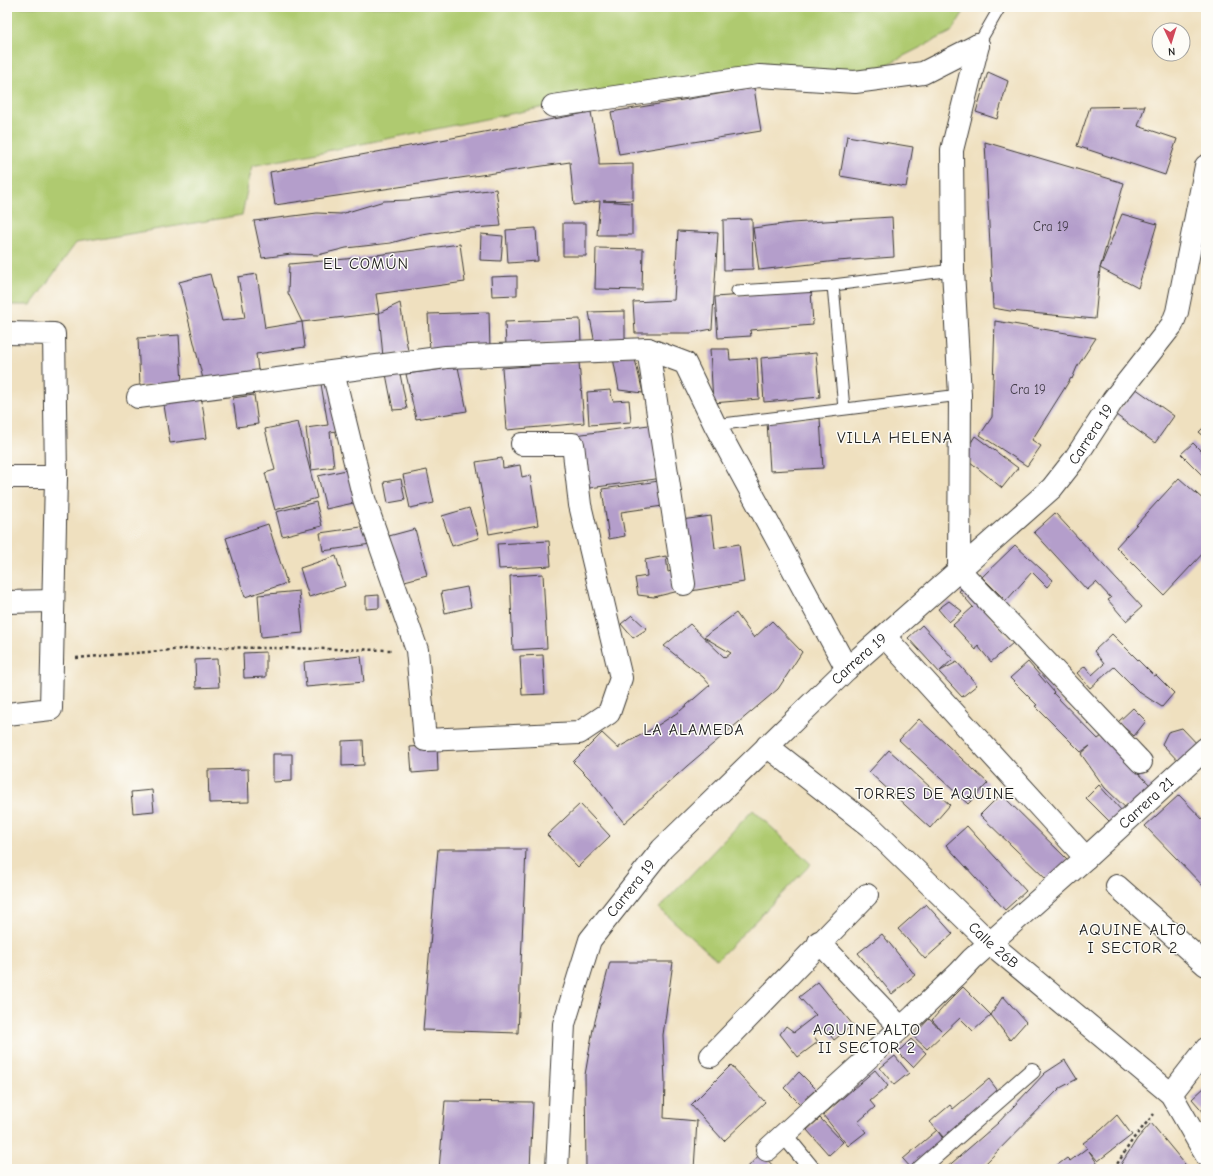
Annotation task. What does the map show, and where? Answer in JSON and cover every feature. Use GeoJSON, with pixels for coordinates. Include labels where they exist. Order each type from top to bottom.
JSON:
{"type":"FeatureCollection","features":[{"type":"Feature","properties":{"kind":"street"},"geometry":{"type":"LineString","coordinates":[[553,106],[759,76],[855,82],[923,73],[978,45]]}},
{"type":"Feature","properties":{"kind":"street"},"geometry":{"type":"LineString","coordinates":[[978,45],[952,150],[953,270],[960,395],[959,570],[1141,762]]}},
{"type":"Feature","properties":{"kind":"street","name":"Carrera 19"},"geometry":{"type":"LineString","coordinates":[[557,1169],[564,1024],[590,940],[662,848],[847,669],[1052,488],[1074,460],[1113,400],[1172,324],[1177,312],[1206,166]]}},
{"type":"Feature","properties":{"kind":"street"},"geometry":{"type":"LineString","coordinates":[[7,333],[54,334],[56,477],[51,710],[7,714]]}},
{"type":"Feature","properties":{"kind":"street"},"geometry":{"type":"LineString","coordinates":[[648,350],[684,584]]}},
{"type":"Feature","properties":{"kind":"street"},"geometry":{"type":"LineString","coordinates":[[138,397],[446,357],[648,350],[685,363],[715,424],[847,669]]}},
{"type":"Feature","properties":{"kind":"street"},"geometry":{"type":"LineString","coordinates":[[333,372],[364,498],[417,650],[425,740],[578,733],[609,713],[621,678],[580,505],[573,444],[522,444]]}},
{"type":"Feature","properties":{"kind":"street"},"geometry":{"type":"LineString","coordinates":[[7,477],[56,477]]}},
{"type":"Feature","properties":{"kind":"street"},"geometry":{"type":"LineString","coordinates":[[7,602],[53,601]]}},
{"type":"Feature","properties":{"kind":"street"},"geometry":{"type":"LineString","coordinates":[[885,637],[1086,858]]}},
{"type":"Feature","properties":{"kind":"street","name":"Calle 26B"},"geometry":{"type":"LineString","coordinates":[[767,746],[872,828],[990,943],[1171,1094],[1206,1155]]}},
{"type":"Feature","properties":{"kind":"street","name":"Carrera 21"},"geometry":{"type":"LineString","coordinates":[[768,1150],[901,1028],[972,959],[1086,858],[1206,748]]}},
{"type":"Feature","properties":{"kind":"street"},"geometry":{"type":"LineString","coordinates":[[1117,886],[1206,965]]}},
{"type":"Feature","properties":{"kind":"street"},"geometry":{"type":"LineString","coordinates":[[711,1056],[819,942],[867,895]]}},
{"type":"Feature","properties":{"kind":"street"},"geometry":{"type":"LineString","coordinates":[[819,942],[901,1028]]}},
{"type":"Feature","properties":{"kind":"street"},"geometry":{"type":"LineString","coordinates":[[1171,1094],[1206,1049]]}},
{"type":"Feature","properties":{"kind":"street"},"geometry":{"type":"LineString","coordinates":[[920,1169],[1032,1071]]}},
{"type":"Feature","properties":{"kind":"street"},"geometry":{"type":"LineString","coordinates":[[784,1135],[812,1169]]}},
{"type":"Feature","properties":{"kind":"lane"},"geometry":{"type":"LineString","coordinates":[[978,45],[1000,7]]}},
{"type":"Feature","properties":{"kind":"lane"},"geometry":{"type":"LineString","coordinates":[[738,291],[833,285],[953,270]]}},
{"type":"Feature","properties":{"kind":"lane"},"geometry":{"type":"LineString","coordinates":[[833,285],[844,409]]}},
{"type":"Feature","properties":{"kind":"lane"},"geometry":{"type":"LineString","coordinates":[[715,424],[960,395]]}},
{"type":"Feature","properties":{"kind":"path"},"geometry":{"type":"LineString","coordinates":[[52,660],[208,647],[417,650]]}},
{"type":"Feature","properties":{"kind":"path"},"geometry":{"type":"LineString","coordinates":[[1114,1169],[1133,1139],[1171,1094]]}},
{"type":"Feature","properties":{"kind":"green space"},"geometry":{"type":"Polygon","coordinates":[[[7,7],[967,7],[951,32],[876,70],[699,76],[252,166],[242,215],[76,243],[31,305],[7,305],[7,7]]]}},
{"type":"Feature","properties":{"kind":"green space"},"geometry":{"type":"Polygon","coordinates":[[[753,810],[811,864],[717,960],[659,908],[753,810]]]}},
{"type":"Feature","properties":{"kind":"building"},"geometry":{"type":"Polygon","coordinates":[[[988,72],[1008,81],[997,119],[976,112],[988,72]]]}},
{"type":"Feature","properties":{"kind":"building"},"geometry":{"type":"Polygon","coordinates":[[[754,88],[761,131],[619,154],[611,112],[754,88]]]}},
{"type":"Feature","properties":{"kind":"building"},"geometry":{"type":"Polygon","coordinates":[[[1145,106],[1138,126],[1177,139],[1165,175],[1077,146],[1090,107],[1145,106]]]}},
{"type":"Feature","properties":{"kind":"building"},"geometry":{"type":"Polygon","coordinates":[[[591,112],[599,165],[633,164],[633,200],[603,201],[632,203],[632,235],[597,235],[600,201],[574,205],[570,162],[275,205],[270,172],[591,112]]]}},
{"type":"Feature","properties":{"kind":"building"},"geometry":{"type":"Polygon","coordinates":[[[847,136],[913,147],[906,187],[840,176],[847,136]]]}},
{"type":"Feature","properties":{"kind":"building"},"geometry":{"type":"Polygon","coordinates":[[[985,142],[1124,183],[1100,268],[1095,319],[993,308],[985,142]]]}},
{"type":"Feature","properties":{"kind":"building"},"geometry":{"type":"Polygon","coordinates":[[[496,189],[501,226],[459,229],[416,236],[391,243],[346,248],[318,255],[291,254],[262,258],[254,221],[317,213],[341,214],[384,201],[408,200],[496,189]]]}},
{"type":"Feature","properties":{"kind":"building"},"geometry":{"type":"Polygon","coordinates":[[[1122,214],[1157,224],[1138,288],[1100,268],[1122,214]]]}},
{"type":"Feature","properties":{"kind":"building"},"geometry":{"type":"Polygon","coordinates":[[[892,217],[894,257],[837,261],[759,270],[753,228],[791,223],[892,217]]]}},
{"type":"Feature","properties":{"kind":"building"},"geometry":{"type":"Polygon","coordinates":[[[752,219],[753,269],[724,270],[723,220],[752,219]]]}},
{"type":"Feature","properties":{"kind":"building"},"geometry":{"type":"Polygon","coordinates":[[[563,223],[586,223],[586,256],[563,256],[563,223]]]}},
{"type":"Feature","properties":{"kind":"building"},"geometry":{"type":"Polygon","coordinates":[[[536,228],[538,261],[508,263],[506,230],[536,228]]]}},
{"type":"Feature","properties":{"kind":"building"},"geometry":{"type":"Polygon","coordinates":[[[678,231],[718,233],[712,329],[691,333],[635,333],[633,302],[674,300],[678,231]]]}},
{"type":"Feature","properties":{"kind":"building"},"geometry":{"type":"Polygon","coordinates":[[[481,234],[503,236],[501,261],[480,260],[481,234]]]}},
{"type":"Feature","properties":{"kind":"building"},"geometry":{"type":"Polygon","coordinates":[[[460,244],[465,282],[376,294],[379,313],[302,322],[288,293],[289,264],[346,259],[460,244]]]}},
{"type":"Feature","properties":{"kind":"building"},"geometry":{"type":"Polygon","coordinates":[[[596,248],[643,249],[642,290],[595,289],[596,248]]]}},
{"type":"Feature","properties":{"kind":"building"},"geometry":{"type":"Polygon","coordinates":[[[210,274],[222,321],[245,318],[238,277],[257,274],[265,328],[302,322],[305,347],[256,354],[259,377],[205,387],[179,282],[210,274]]]}},
{"type":"Feature","properties":{"kind":"building"},"geometry":{"type":"Polygon","coordinates":[[[517,276],[517,295],[492,296],[491,277],[517,276]]]}},
{"type":"Feature","properties":{"kind":"building"},"geometry":{"type":"Polygon","coordinates":[[[811,290],[813,325],[750,330],[751,336],[718,338],[715,297],[811,290]]]}},
{"type":"Feature","properties":{"kind":"building"},"geometry":{"type":"Polygon","coordinates":[[[400,303],[408,351],[383,357],[379,313],[400,303]]]}},
{"type":"Feature","properties":{"kind":"building"},"geometry":{"type":"Polygon","coordinates":[[[625,311],[625,344],[595,344],[589,312],[625,311]]]}},
{"type":"Feature","properties":{"kind":"building"},"geometry":{"type":"Polygon","coordinates":[[[489,312],[490,349],[430,351],[428,314],[489,312]]]}},
{"type":"Feature","properties":{"kind":"building"},"geometry":{"type":"Polygon","coordinates":[[[580,319],[581,342],[506,346],[505,322],[580,319]]]}},
{"type":"Feature","properties":{"kind":"building"},"geometry":{"type":"Polygon","coordinates":[[[995,321],[1096,338],[1077,367],[1072,379],[1071,378],[1032,440],[1041,446],[1027,466],[980,435],[992,417],[995,321]]]}},
{"type":"Feature","properties":{"kind":"building"},"geometry":{"type":"Polygon","coordinates":[[[179,335],[182,383],[140,386],[138,338],[179,335]]]}},
{"type":"Feature","properties":{"kind":"building"},"geometry":{"type":"Polygon","coordinates":[[[710,349],[729,349],[730,360],[757,358],[759,399],[713,403],[710,349]]]}},
{"type":"Feature","properties":{"kind":"building"},"geometry":{"type":"Polygon","coordinates":[[[816,353],[820,397],[764,402],[761,358],[816,353]]]}},
{"type":"Feature","properties":{"kind":"building"},"geometry":{"type":"Polygon","coordinates":[[[634,355],[643,393],[619,390],[613,358],[634,355]]]}},
{"type":"Feature","properties":{"kind":"building"},"geometry":{"type":"Polygon","coordinates":[[[579,362],[584,423],[507,430],[502,368],[579,362]]]}},
{"type":"Feature","properties":{"kind":"building"},"geometry":{"type":"Polygon","coordinates":[[[458,367],[467,411],[416,419],[406,374],[458,367]]]}},
{"type":"Feature","properties":{"kind":"building"},"geometry":{"type":"Polygon","coordinates":[[[386,374],[400,374],[407,409],[393,410],[386,374]]]}},
{"type":"Feature","properties":{"kind":"building"},"geometry":{"type":"Polygon","coordinates":[[[333,381],[342,430],[330,432],[334,467],[311,470],[306,428],[328,425],[321,384],[333,381]]]}},
{"type":"Feature","properties":{"kind":"building"},"geometry":{"type":"Polygon","coordinates":[[[1135,388],[1174,416],[1155,443],[1116,415],[1135,388]]]}},
{"type":"Feature","properties":{"kind":"building"},"geometry":{"type":"Polygon","coordinates":[[[610,390],[613,401],[629,400],[631,422],[589,425],[587,392],[610,390]]]}},
{"type":"Feature","properties":{"kind":"building"},"geometry":{"type":"Polygon","coordinates":[[[201,394],[207,438],[170,443],[163,399],[201,394]]]}},
{"type":"Feature","properties":{"kind":"building"},"geometry":{"type":"Polygon","coordinates":[[[254,395],[258,424],[237,427],[233,398],[254,395]]]}},
{"type":"Feature","properties":{"kind":"building"},"geometry":{"type":"Polygon","coordinates":[[[820,418],[823,468],[770,471],[767,421],[820,418]]]}},
{"type":"Feature","properties":{"kind":"building"},"geometry":{"type":"Polygon","coordinates":[[[298,422],[317,498],[275,510],[265,473],[275,470],[265,429],[298,422]]]}},
{"type":"Feature","properties":{"kind":"building"},"geometry":{"type":"Polygon","coordinates":[[[656,424],[663,478],[582,489],[575,435],[656,424]]]}},
{"type":"Feature","properties":{"kind":"building"},"geometry":{"type":"Polygon","coordinates":[[[1206,425],[1206,438],[1199,432],[1206,425]]]}},
{"type":"Feature","properties":{"kind":"building"},"geometry":{"type":"Polygon","coordinates":[[[975,436],[1018,468],[1002,488],[963,456],[975,436]]]}},
{"type":"Feature","properties":{"kind":"building"},"geometry":{"type":"Polygon","coordinates":[[[1193,443],[1206,456],[1206,479],[1181,454],[1193,443]]]}},
{"type":"Feature","properties":{"kind":"building"},"geometry":{"type":"Polygon","coordinates":[[[502,458],[503,468],[520,465],[522,477],[530,475],[538,525],[489,534],[476,462],[502,458]]]}},
{"type":"Feature","properties":{"kind":"building"},"geometry":{"type":"Polygon","coordinates":[[[351,469],[358,502],[326,509],[318,476],[351,469]]]}},
{"type":"Feature","properties":{"kind":"building"},"geometry":{"type":"Polygon","coordinates":[[[427,470],[434,503],[410,508],[403,475],[427,470]]]}},
{"type":"Feature","properties":{"kind":"building"},"geometry":{"type":"Polygon","coordinates":[[[1179,478],[1206,502],[1206,550],[1164,595],[1116,547],[1179,478]]]}},
{"type":"Feature","properties":{"kind":"building"},"geometry":{"type":"Polygon","coordinates":[[[401,479],[405,500],[388,503],[384,482],[401,479]]]}},
{"type":"Feature","properties":{"kind":"building"},"geometry":{"type":"Polygon","coordinates":[[[666,480],[670,505],[621,512],[625,536],[609,539],[602,489],[666,480]]]}},
{"type":"Feature","properties":{"kind":"building"},"geometry":{"type":"Polygon","coordinates":[[[316,502],[322,526],[282,536],[276,512],[316,502]]]}},
{"type":"Feature","properties":{"kind":"building"},"geometry":{"type":"Polygon","coordinates":[[[469,508],[479,538],[452,546],[442,516],[469,508]]]}},
{"type":"Feature","properties":{"kind":"building"},"geometry":{"type":"Polygon","coordinates":[[[1055,513],[1142,607],[1126,621],[1108,600],[1111,598],[1096,582],[1087,590],[1034,532],[1055,513]]]}},
{"type":"Feature","properties":{"kind":"building"},"geometry":{"type":"Polygon","coordinates":[[[711,516],[715,548],[739,544],[744,582],[691,591],[681,520],[711,516]]]}},
{"type":"Feature","properties":{"kind":"building"},"geometry":{"type":"Polygon","coordinates":[[[268,524],[287,583],[245,597],[226,538],[268,524]]]}},
{"type":"Feature","properties":{"kind":"building"},"geometry":{"type":"Polygon","coordinates":[[[368,526],[371,544],[323,551],[320,533],[368,526]]]}},
{"type":"Feature","properties":{"kind":"building"},"geometry":{"type":"Polygon","coordinates":[[[415,529],[427,575],[401,582],[389,536],[415,529]]]}},
{"type":"Feature","properties":{"kind":"building"},"geometry":{"type":"Polygon","coordinates":[[[549,541],[551,566],[499,569],[497,544],[549,541]]]}},
{"type":"Feature","properties":{"kind":"building"},"geometry":{"type":"Polygon","coordinates":[[[1015,545],[1053,580],[1047,587],[1032,572],[1006,601],[982,577],[1015,545]]]}},
{"type":"Feature","properties":{"kind":"building"},"geometry":{"type":"Polygon","coordinates":[[[336,556],[345,586],[309,597],[300,568],[336,556]]]}},
{"type":"Feature","properties":{"kind":"building"},"geometry":{"type":"Polygon","coordinates":[[[666,556],[668,572],[675,570],[679,591],[654,597],[638,595],[635,578],[647,576],[645,560],[666,556]]]}},
{"type":"Feature","properties":{"kind":"building"},"geometry":{"type":"Polygon","coordinates":[[[543,574],[547,648],[513,650],[510,576],[543,574]]]}},
{"type":"Feature","properties":{"kind":"building"},"geometry":{"type":"Polygon","coordinates":[[[467,587],[471,607],[445,613],[441,592],[467,587]]]}},
{"type":"Feature","properties":{"kind":"building"},"geometry":{"type":"Polygon","coordinates":[[[964,587],[1013,643],[991,662],[978,646],[976,650],[953,625],[973,607],[959,591],[964,587]]]}},
{"type":"Feature","properties":{"kind":"building"},"geometry":{"type":"Polygon","coordinates":[[[299,591],[303,633],[261,637],[258,595],[299,591]]]}},
{"type":"Feature","properties":{"kind":"building"},"geometry":{"type":"Polygon","coordinates":[[[379,595],[379,608],[366,609],[366,596],[379,595]]]}},
{"type":"Feature","properties":{"kind":"building"},"geometry":{"type":"Polygon","coordinates":[[[949,601],[962,611],[949,622],[938,609],[949,601]]]}},
{"type":"Feature","properties":{"kind":"building"},"geometry":{"type":"Polygon","coordinates":[[[736,613],[754,638],[772,621],[802,652],[778,689],[687,766],[624,823],[590,779],[573,762],[602,733],[619,749],[619,747],[652,729],[680,711],[710,685],[703,677],[664,646],[690,624],[725,658],[731,653],[704,637],[736,613]]]}},
{"type":"Feature","properties":{"kind":"building"},"geometry":{"type":"Polygon","coordinates":[[[632,615],[647,629],[633,638],[621,624],[632,615]]]}},
{"type":"Feature","properties":{"kind":"building"},"geometry":{"type":"Polygon","coordinates":[[[922,625],[953,659],[940,671],[957,662],[977,685],[962,697],[908,638],[922,625]]]}},
{"type":"Feature","properties":{"kind":"building"},"geometry":{"type":"Polygon","coordinates":[[[1112,634],[1154,676],[1156,675],[1174,693],[1162,707],[1139,692],[1114,667],[1090,688],[1077,673],[1085,666],[1092,675],[1104,664],[1094,651],[1112,634]]]}},
{"type":"Feature","properties":{"kind":"building"},"geometry":{"type":"Polygon","coordinates":[[[266,652],[266,677],[244,678],[243,653],[266,652]]]}},
{"type":"Feature","properties":{"kind":"building"},"geometry":{"type":"Polygon","coordinates":[[[543,655],[545,694],[522,695],[520,656],[543,655]]]}},
{"type":"Feature","properties":{"kind":"building"},"geometry":{"type":"Polygon","coordinates":[[[361,656],[364,682],[306,687],[304,662],[361,656]]]}},
{"type":"Feature","properties":{"kind":"building"},"geometry":{"type":"Polygon","coordinates":[[[217,659],[219,687],[196,688],[195,660],[217,659]]]}},
{"type":"Feature","properties":{"kind":"building"},"geometry":{"type":"Polygon","coordinates":[[[1028,662],[1054,692],[1053,693],[1098,739],[1102,736],[1156,791],[1132,814],[1105,788],[1081,754],[1090,746],[1081,752],[1035,706],[1037,705],[1010,678],[1028,662]]]}},
{"type":"Feature","properties":{"kind":"building"},"geometry":{"type":"Polygon","coordinates":[[[1133,708],[1146,721],[1134,736],[1118,722],[1133,708]]]}},
{"type":"Feature","properties":{"kind":"building"},"geometry":{"type":"Polygon","coordinates":[[[919,719],[988,783],[968,804],[899,740],[919,719]]]}},
{"type":"Feature","properties":{"kind":"building"},"geometry":{"type":"Polygon","coordinates":[[[1182,728],[1201,748],[1181,764],[1162,744],[1168,732],[1182,728]]]}},
{"type":"Feature","properties":{"kind":"building"},"geometry":{"type":"Polygon","coordinates":[[[363,740],[364,765],[342,766],[342,741],[363,740]]]}},
{"type":"Feature","properties":{"kind":"building"},"geometry":{"type":"Polygon","coordinates":[[[437,745],[438,771],[412,773],[410,747],[437,745]]]}},
{"type":"Feature","properties":{"kind":"building"},"geometry":{"type":"Polygon","coordinates":[[[889,750],[950,805],[930,828],[869,772],[889,750]]]}},
{"type":"Feature","properties":{"kind":"building"},"geometry":{"type":"Polygon","coordinates":[[[273,754],[292,754],[292,781],[273,782],[273,754]]]}},
{"type":"Feature","properties":{"kind":"building"},"geometry":{"type":"Polygon","coordinates":[[[248,769],[249,802],[209,803],[208,770],[248,769]]]}},
{"type":"Feature","properties":{"kind":"building"},"geometry":{"type":"Polygon","coordinates":[[[1099,785],[1128,818],[1116,828],[1086,798],[1099,785]]]}},
{"type":"Feature","properties":{"kind":"building"},"geometry":{"type":"Polygon","coordinates":[[[152,790],[154,811],[133,813],[131,792],[152,790]]]}},
{"type":"Feature","properties":{"kind":"building"},"geometry":{"type":"Polygon","coordinates":[[[1001,794],[1068,860],[1048,881],[980,815],[1001,794]]]}},
{"type":"Feature","properties":{"kind":"building"},"geometry":{"type":"Polygon","coordinates":[[[1179,795],[1206,823],[1206,889],[1145,826],[1179,795]]]}},
{"type":"Feature","properties":{"kind":"building"},"geometry":{"type":"Polygon","coordinates":[[[580,804],[610,836],[578,867],[547,835],[580,804]]]}},
{"type":"Feature","properties":{"kind":"building"},"geometry":{"type":"Polygon","coordinates":[[[967,826],[1026,891],[1005,910],[946,845],[967,826]]]}},
{"type":"Feature","properties":{"kind":"building"},"geometry":{"type":"Polygon","coordinates":[[[438,849],[526,849],[518,1033],[423,1030],[438,849]]]}},
{"type":"Feature","properties":{"kind":"building"},"geometry":{"type":"Polygon","coordinates":[[[926,904],[953,934],[925,959],[898,929],[926,904]]]}},
{"type":"Feature","properties":{"kind":"building"},"geometry":{"type":"Polygon","coordinates":[[[882,934],[915,975],[892,994],[858,953],[882,934]]]}},
{"type":"Feature","properties":{"kind":"building"},"geometry":{"type":"Polygon","coordinates":[[[610,962],[673,962],[663,1035],[665,1082],[664,1118],[697,1121],[694,1169],[586,1169],[585,1075],[593,1029],[610,962]]]}},
{"type":"Feature","properties":{"kind":"building"},"geometry":{"type":"Polygon","coordinates":[[[818,982],[853,1025],[834,1040],[824,1027],[813,1035],[818,1042],[798,1057],[780,1034],[786,1026],[794,1032],[816,1015],[799,997],[818,982]]]}},
{"type":"Feature","properties":{"kind":"building"},"geometry":{"type":"Polygon","coordinates":[[[963,987],[991,1015],[973,1031],[960,1018],[927,1049],[913,1036],[929,1019],[941,1030],[932,1020],[963,987]]]}},
{"type":"Feature","properties":{"kind":"building"},"geometry":{"type":"Polygon","coordinates":[[[1003,996],[1026,1022],[1010,1040],[991,1015],[1003,996]]]}},
{"type":"Feature","properties":{"kind":"building"},"geometry":{"type":"Polygon","coordinates":[[[911,1039],[926,1053],[913,1067],[898,1052],[911,1039]]]}},
{"type":"Feature","properties":{"kind":"building"},"geometry":{"type":"Polygon","coordinates":[[[895,1056],[909,1073],[894,1085],[880,1068],[895,1056]]]}},
{"type":"Feature","properties":{"kind":"building"},"geometry":{"type":"Polygon","coordinates":[[[1065,1060],[1077,1079],[1060,1088],[980,1169],[945,1169],[998,1123],[1045,1073],[1065,1060]]]}},
{"type":"Feature","properties":{"kind":"building"},"geometry":{"type":"Polygon","coordinates":[[[731,1065],[765,1102],[724,1141],[691,1105],[731,1065]]]}},
{"type":"Feature","properties":{"kind":"building"},"geometry":{"type":"Polygon","coordinates":[[[875,1070],[888,1086],[870,1101],[875,1107],[858,1122],[866,1132],[848,1146],[823,1115],[875,1070]]]}},
{"type":"Feature","properties":{"kind":"building"},"geometry":{"type":"Polygon","coordinates":[[[799,1072],[816,1089],[800,1104],[784,1088],[799,1072]]]}},
{"type":"Feature","properties":{"kind":"building"},"geometry":{"type":"Polygon","coordinates":[[[989,1079],[1001,1095],[949,1144],[930,1122],[950,1105],[953,1109],[989,1079]]]}},
{"type":"Feature","properties":{"kind":"building"},"geometry":{"type":"Polygon","coordinates":[[[1206,1086],[1206,1115],[1192,1099],[1206,1086]]]}},
{"type":"Feature","properties":{"kind":"building"},"geometry":{"type":"Polygon","coordinates":[[[445,1101],[533,1102],[530,1169],[439,1169],[445,1101]]]}},
{"type":"Feature","properties":{"kind":"building"},"geometry":{"type":"Polygon","coordinates":[[[1117,1115],[1132,1135],[1098,1161],[1089,1151],[1101,1169],[1052,1169],[1067,1158],[1070,1161],[1087,1148],[1083,1143],[1101,1130],[1117,1115]]]}},
{"type":"Feature","properties":{"kind":"building"},"geometry":{"type":"Polygon","coordinates":[[[820,1118],[843,1142],[829,1155],[807,1130],[820,1118]]]}},
{"type":"Feature","properties":{"kind":"building"},"geometry":{"type":"Polygon","coordinates":[[[1151,1123],[1189,1169],[1118,1169],[1137,1139],[1151,1123]]]}},
{"type":"Feature","properties":{"kind":"building"},"geometry":{"type":"Polygon","coordinates":[[[937,1130],[950,1149],[926,1169],[912,1169],[903,1159],[937,1130]]]}},
{"type":"Feature","properties":{"kind":"building"},"geometry":{"type":"Polygon","coordinates":[[[761,1153],[776,1169],[747,1168],[761,1153]]]}},
{"type":"Feature","properties":{"kind":"district","name":"EL COMÚN"},"geometry":{"type":"Point","coordinates":[366,264]}},
{"type":"Feature","properties":{"kind":"district","name":"VILLA HELENA"},"geometry":{"type":"Point","coordinates":[895,438]}},
{"type":"Feature","properties":{"kind":"district","name":"LA ALAMEDA"},"geometry":{"type":"Point","coordinates":[694,730]}},
{"type":"Feature","properties":{"kind":"district","name":"TORRES DE AQUINE"},"geometry":{"type":"Point","coordinates":[935,794]}},
{"type":"Feature","properties":{"kind":"district","name":"AQUINE ALTO I SECTOR 2"},"geometry":{"type":"Point","coordinates":[1133,939]}},
{"type":"Feature","properties":{"kind":"district","name":"AQUINE ALTO II SECTOR 2"},"geometry":{"type":"Point","coordinates":[867,1039]}}]}
